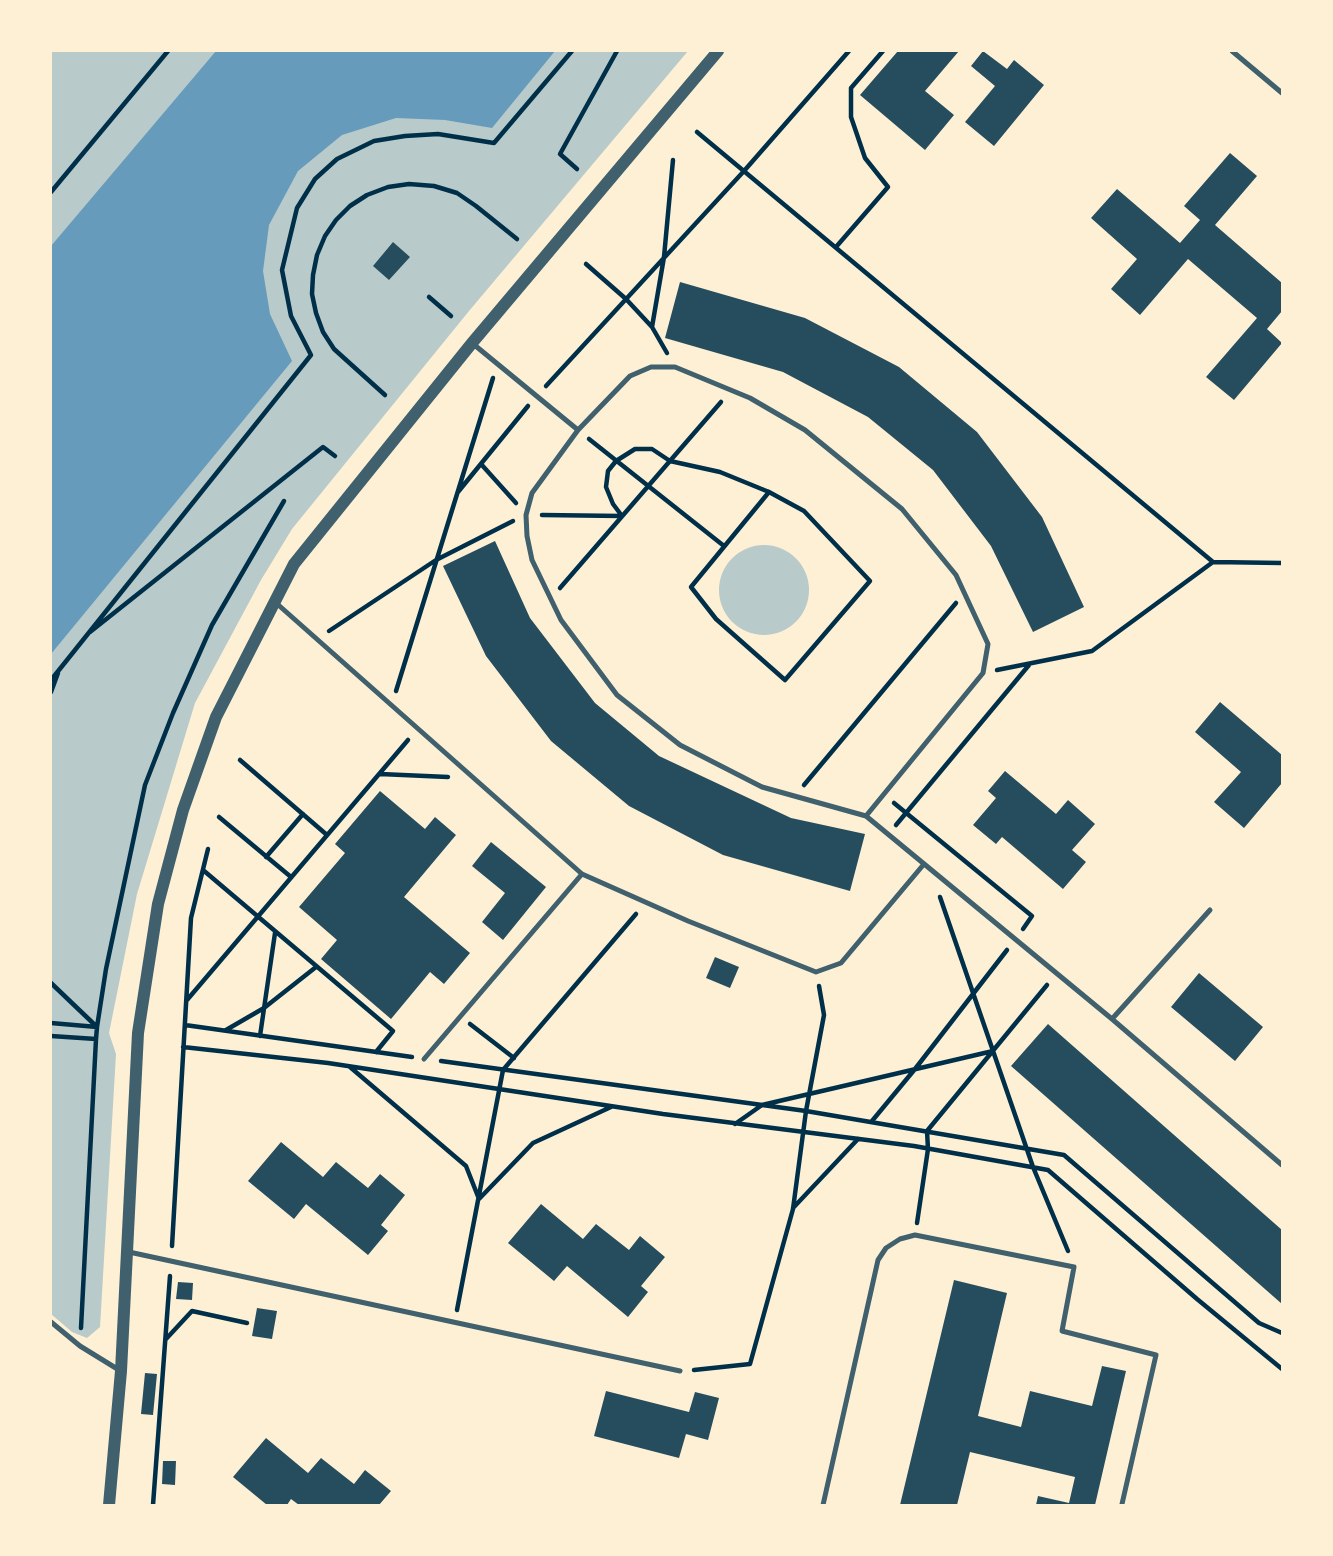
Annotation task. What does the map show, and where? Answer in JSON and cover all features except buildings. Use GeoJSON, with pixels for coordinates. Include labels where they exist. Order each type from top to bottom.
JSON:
{"type":"FeatureCollection","features":[{"type":"Feature","properties":{"kind":"street"},"geometry":{"type":"LineString","coordinates":[[109,1505],[121,1371],[138,1036],[158,904],[183,810],[216,717],[294,564],[472,343],[718,51]]}},
{"type":"Feature","properties":{"kind":"lane"},"geometry":{"type":"LineString","coordinates":[[1232,51],[1282,93]]}},
{"type":"Feature","properties":{"kind":"lane"},"geometry":{"type":"LineString","coordinates":[[472,343],[578,429]]}},
{"type":"Feature","properties":{"kind":"lane"},"geometry":{"type":"LineString","coordinates":[[866,816],[983,673],[988,643],[956,575],[902,509],[805,430],[731,390],[675,367],[650,367],[630,376],[578,429],[532,493],[526,514],[532,560],[561,620],[617,695],[680,745],[762,787],[866,816],[1282,1165]]}},
{"type":"Feature","properties":{"kind":"lane"},"geometry":{"type":"LineString","coordinates":[[273,601],[582,874],[816,972],[841,963],[924,864]]}},
{"type":"Feature","properties":{"kind":"lane"},"geometry":{"type":"LineString","coordinates":[[424,1059],[582,874]]}},
{"type":"Feature","properties":{"kind":"lane"},"geometry":{"type":"LineString","coordinates":[[1112,1020],[1210,910]]}},
{"type":"Feature","properties":{"kind":"lane"},"geometry":{"type":"LineString","coordinates":[[823,1505],[878,1260],[893,1243],[915,1235],[1074,1267],[1062,1331],[1156,1355],[1122,1504]]}},
{"type":"Feature","properties":{"kind":"lane"},"geometry":{"type":"LineString","coordinates":[[126,1251],[680,1371]]}},
{"type":"Feature","properties":{"kind":"lane"},"geometry":{"type":"LineString","coordinates":[[51,1322],[80,1346],[121,1371]]}},
{"type":"Feature","properties":{"kind":"path"},"geometry":{"type":"LineString","coordinates":[[51,192],[168,51]]}},
{"type":"Feature","properties":{"kind":"path"},"geometry":{"type":"LineString","coordinates":[[51,680],[311,355],[290,316],[282,270],[297,208],[315,179],[337,159],[374,141],[438,134],[495,143],[572,51]]}},
{"type":"Feature","properties":{"kind":"path"},"geometry":{"type":"LineString","coordinates":[[577,169],[560,154],[617,51]]}},
{"type":"Feature","properties":{"kind":"path"},"geometry":{"type":"LineString","coordinates":[[458,492],[537,396],[744,171],[849,51]]}},
{"type":"Feature","properties":{"kind":"path"},"geometry":{"type":"LineString","coordinates":[[836,247],[888,187],[865,158],[852,117],[851,88],[879,52]]}},
{"type":"Feature","properties":{"kind":"path"},"geometry":{"type":"LineString","coordinates":[[697,132],[1213,562]]}},
{"type":"Feature","properties":{"kind":"path"},"geometry":{"type":"LineString","coordinates":[[652,327],[664,257],[673,160]]}},
{"type":"Feature","properties":{"kind":"path"},"geometry":{"type":"LineString","coordinates":[[385,395],[334,349],[323,332],[316,313],[312,294],[317,255],[336,220],[359,200],[388,187],[409,184],[433,186],[457,193],[517,239]]}},
{"type":"Feature","properties":{"kind":"path"},"geometry":{"type":"LineString","coordinates":[[586,264],[626,299],[652,327],[675,367]]}},
{"type":"Feature","properties":{"kind":"path"},"geometry":{"type":"LineString","coordinates":[[429,297],[451,316]]}},
{"type":"Feature","properties":{"kind":"path"},"geometry":{"type":"LineString","coordinates":[[391,705],[496,371]]}},
{"type":"Feature","properties":{"kind":"path"},"geometry":{"type":"LineString","coordinates":[[551,598],[731,390]]}},
{"type":"Feature","properties":{"kind":"path"},"geometry":{"type":"LineString","coordinates":[[578,429],[647,487],[724,546]]}},
{"type":"Feature","properties":{"kind":"path"},"geometry":{"type":"LineString","coordinates":[[84,637],[323,447],[335,456]]}},
{"type":"Feature","properties":{"kind":"path"},"geometry":{"type":"LineString","coordinates":[[622,516],[612,504],[606,486],[607,471],[616,461],[635,449],[652,449],[670,461],[720,472],[768,492],[804,511],[870,581],[785,680],[716,619],[691,587],[768,492]]}},
{"type":"Feature","properties":{"kind":"path"},"geometry":{"type":"LineString","coordinates":[[481,464],[526,514]]}},
{"type":"Feature","properties":{"kind":"path"},"geometry":{"type":"LineString","coordinates":[[80,1346],[97,1027],[106,969],[145,785],[212,625],[284,501]]}},
{"type":"Feature","properties":{"kind":"path"},"geometry":{"type":"LineString","coordinates":[[316,639],[436,560],[526,514],[622,516]]}},
{"type":"Feature","properties":{"kind":"path"},"geometry":{"type":"LineString","coordinates":[[983,673],[1092,651],[1213,562],[1282,564]]}},
{"type":"Feature","properties":{"kind":"path"},"geometry":{"type":"LineString","coordinates":[[794,797],[961,597]]}},
{"type":"Feature","properties":{"kind":"path"},"geometry":{"type":"LineString","coordinates":[[888,834],[1030,664]]}},
{"type":"Feature","properties":{"kind":"path"},"geometry":{"type":"LineString","coordinates":[[51,692],[59,669]]}},
{"type":"Feature","properties":{"kind":"path"},"geometry":{"type":"LineString","coordinates":[[187,1000],[418,729]]}},
{"type":"Feature","properties":{"kind":"path"},"geometry":{"type":"LineString","coordinates":[[240,760],[327,835]]}},
{"type":"Feature","properties":{"kind":"path"},"geometry":{"type":"LineString","coordinates":[[379,774],[473,778]]}},
{"type":"Feature","properties":{"kind":"path"},"geometry":{"type":"LineString","coordinates":[[871,1122],[1032,916],[883,795]]}},
{"type":"Feature","properties":{"kind":"path"},"geometry":{"type":"LineString","coordinates":[[266,857],[303,814]]}},
{"type":"Feature","properties":{"kind":"path"},"geometry":{"type":"LineString","coordinates":[[219,817],[291,877]]}},
{"type":"Feature","properties":{"kind":"path"},"geometry":{"type":"LineString","coordinates":[[153,1505],[166,1339],[191,918],[208,849]]}},
{"type":"Feature","properties":{"kind":"path"},"geometry":{"type":"LineString","coordinates":[[931,869],[1033,1167],[1074,1267]]}},
{"type":"Feature","properties":{"kind":"path"},"geometry":{"type":"LineString","coordinates":[[203,870],[393,1031],[376,1052]]}},
{"type":"Feature","properties":{"kind":"path"},"geometry":{"type":"LineString","coordinates":[[455,1322],[503,1070],[646,902]]}},
{"type":"Feature","properties":{"kind":"path"},"geometry":{"type":"LineString","coordinates":[[260,1035],[275,932]]}},
{"type":"Feature","properties":{"kind":"path"},"geometry":{"type":"LineString","coordinates":[[225,1030],[264,1008],[316,967]]}},
{"type":"Feature","properties":{"kind":"path"},"geometry":{"type":"LineString","coordinates":[[680,1371],[750,1364],[793,1209],[806,1111],[824,1015],[816,972]]}},
{"type":"Feature","properties":{"kind":"path"},"geometry":{"type":"LineString","coordinates":[[915,1235],[928,1149],[927,1131],[1056,974]]}},
{"type":"Feature","properties":{"kind":"path"},"geometry":{"type":"LineString","coordinates":[[51,983],[97,1027]]}},
{"type":"Feature","properties":{"kind":"path"},"geometry":{"type":"LineString","coordinates":[[461,1016],[513,1058]]}},
{"type":"Feature","properties":{"kind":"path"},"geometry":{"type":"LineString","coordinates":[[51,1023],[97,1027]]}},
{"type":"Feature","properties":{"kind":"path"},"geometry":{"type":"LineString","coordinates":[[186,1025],[806,1111],[1064,1154],[1259,1323],[1282,1333]]}},
{"type":"Feature","properties":{"kind":"path"},"geometry":{"type":"LineString","coordinates":[[51,1036],[96,1039]]}},
{"type":"Feature","properties":{"kind":"path"},"geometry":{"type":"LineString","coordinates":[[183,1047],[348,1066],[735,1124],[928,1149],[1048,1170],[1282,1369]]}},
{"type":"Feature","properties":{"kind":"path"},"geometry":{"type":"LineString","coordinates":[[735,1124],[762,1105],[994,1051]]}},
{"type":"Feature","properties":{"kind":"path"},"geometry":{"type":"LineString","coordinates":[[348,1066],[466,1166],[479,1199]]}},
{"type":"Feature","properties":{"kind":"path"},"geometry":{"type":"LineString","coordinates":[[479,1199],[533,1143],[611,1106]]}},
{"type":"Feature","properties":{"kind":"path"},"geometry":{"type":"LineString","coordinates":[[793,1209],[859,1139]]}},
{"type":"Feature","properties":{"kind":"path"},"geometry":{"type":"LineString","coordinates":[[166,1339],[192,1311],[247,1323]]}},
{"type":"Feature","properties":{"kind":"shaded area"},"geometry":{"type":"Polygon","coordinates":[[[51,51],[688,51],[469,311],[292,529],[261,580],[195,703],[137,894],[109,1033],[116,1054],[100,1327],[87,1338],[72,1332],[51,1314],[51,51]]]}},
{"type":"Feature","properties":{"kind":"shaded area"},"geometry":{"type":"Polygon","coordinates":[[[755,545],[773,545],[789,552],[802,565],[809,581],[809,599],[802,615],[789,628],[773,635],[755,635],[739,628],[726,615],[719,599],[719,581],[726,565],[739,552],[755,545]]]}},
{"type":"Feature","properties":{"kind":"water"},"geometry":{"type":"Polygon","coordinates":[[[216,51],[555,51],[492,128],[445,120],[396,118],[342,135],[298,171],[269,225],[263,271],[270,314],[292,361],[51,654],[51,246],[216,51]]]}}]}
